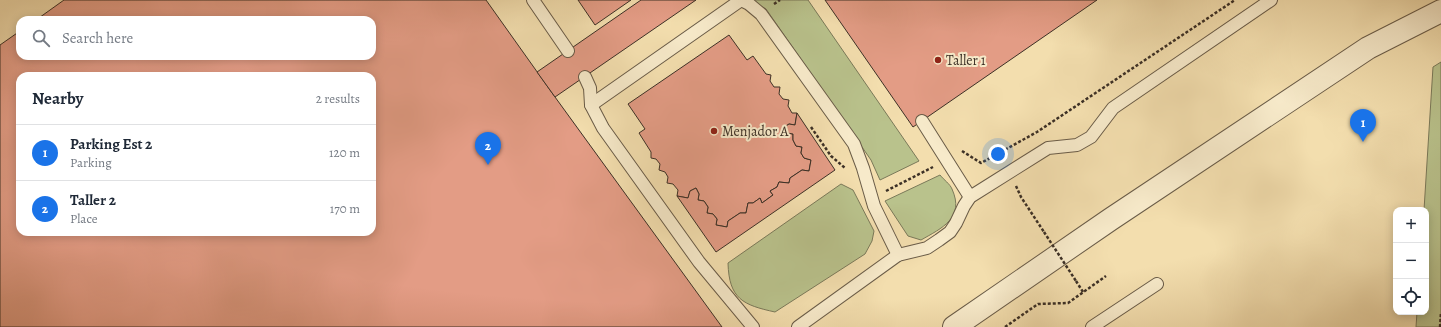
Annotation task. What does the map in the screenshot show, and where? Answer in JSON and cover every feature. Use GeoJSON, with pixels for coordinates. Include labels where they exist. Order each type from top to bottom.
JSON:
{"type":"FeatureCollection","features":[{"type":"Feature","properties":{"kind":"street"},"geometry":{"type":"LineString","coordinates":[[954,327],[1111,219],[1368,48],[1441,11]]}},
{"type":"Feature","properties":{"kind":"lane"},"geometry":{"type":"LineString","coordinates":[[533,0],[568,51]]}},
{"type":"Feature","properties":{"kind":"lane"},"geometry":{"type":"LineString","coordinates":[[591,105],[741,0],[749,4],[761,14],[854,144],[874,206],[898,255]]}},
{"type":"Feature","properties":{"kind":"lane"},"geometry":{"type":"LineString","coordinates":[[798,327],[898,255],[927,248],[950,232],[970,197],[1048,148],[1077,145],[1091,136],[1113,108],[1271,0]]}},
{"type":"Feature","properties":{"kind":"lane"},"geometry":{"type":"LineString","coordinates":[[585,77],[590,88],[591,105],[603,128],[699,262],[753,327]]}},
{"type":"Feature","properties":{"kind":"lane"},"geometry":{"type":"LineString","coordinates":[[922,121],[970,197]]}},
{"type":"Feature","properties":{"kind":"lane"},"geometry":{"type":"LineString","coordinates":[[1092,327],[1157,284]]}},
{"type":"Feature","properties":{"kind":"path"},"geometry":{"type":"LineString","coordinates":[[811,126],[831,156],[868,186],[882,193],[947,161],[962,151],[981,164],[1037,132],[1235,0]]}},
{"type":"Feature","properties":{"kind":"path"},"geometry":{"type":"LineString","coordinates":[[1017,187],[1021,197],[1083,292]]}},
{"type":"Feature","properties":{"kind":"path"},"geometry":{"type":"LineString","coordinates":[[1005,327],[1038,304],[1068,303],[1106,276]]}},
{"type":"Feature","properties":{"kind":"path"},"geometry":{"type":"LineString","coordinates":[[1440,327],[1441,312]]}},
{"type":"Feature","properties":{"kind":"green space"},"geometry":{"type":"Polygon","coordinates":[[[750,0],[808,0],[919,161],[880,180],[871,160],[766,9],[750,0]]]}},
{"type":"Feature","properties":{"kind":"green space"},"geometry":{"type":"Polygon","coordinates":[[[1441,62],[1441,327],[1416,327],[1417,315],[1429,315],[1429,207],[1424,207],[1433,67],[1441,62]]]}},
{"type":"Feature","properties":{"kind":"green space"},"geometry":{"type":"Polygon","coordinates":[[[940,175],[952,189],[956,208],[953,215],[949,221],[937,231],[921,240],[908,236],[885,201],[940,175]]]}},
{"type":"Feature","properties":{"kind":"green space"},"geometry":{"type":"Polygon","coordinates":[[[841,184],[853,190],[874,231],[872,241],[865,254],[775,312],[746,303],[740,298],[731,285],[728,263],[841,184]]]}},
{"type":"Feature","properties":{"kind":"building"},"geometry":{"type":"Polygon","coordinates":[[[64,0],[486,0],[722,327],[0,327],[0,45],[16,34],[16,60],[376,60],[376,16],[42,16],[64,0]]]}},
{"type":"Feature","properties":{"kind":"building"},"geometry":{"type":"Polygon","coordinates":[[[578,0],[631,0],[595,25],[578,0]]]}},
{"type":"Feature","properties":{"kind":"building"},"geometry":{"type":"Polygon","coordinates":[[[641,0],[696,0],[555,97],[537,72],[641,0]]]}},
{"type":"Feature","properties":{"kind":"building","name":"Taller 1"},"geometry":{"type":"Polygon","coordinates":[[[825,0],[1097,0],[913,127],[825,0]]]}},
{"type":"Feature","properties":{"kind":"building","name":"Menjador A"},"geometry":{"type":"Polygon","coordinates":[[[729,35],[747,60],[753,56],[766,74],[771,75],[770,81],[774,87],[780,87],[779,94],[783,99],[789,100],[788,106],[792,113],[797,113],[795,125],[789,124],[783,128],[787,133],[793,134],[793,140],[796,146],[802,147],[801,153],[804,158],[811,160],[809,171],[802,170],[790,178],[789,183],[779,182],[777,187],[770,191],[773,195],[762,203],[760,198],[753,203],[748,203],[746,213],[740,213],[728,221],[727,227],[716,225],[717,219],[713,214],[707,213],[708,207],[704,201],[698,200],[699,194],[696,188],[690,191],[688,198],[677,196],[678,190],[673,184],[667,183],[668,177],[665,172],[659,170],[660,164],[656,159],[651,158],[651,152],[639,133],[645,129],[628,104],[729,35]]]}},
{"type":"Feature","properties":{"kind":"building"},"geometry":{"type":"Polygon","coordinates":[[[797,113],[835,170],[716,252],[677,196],[688,198],[690,191],[696,188],[699,194],[698,200],[704,201],[708,207],[707,213],[713,214],[717,219],[716,225],[727,227],[728,221],[740,213],[746,213],[748,203],[753,203],[760,198],[762,203],[773,195],[770,191],[777,187],[779,182],[789,183],[790,178],[802,170],[809,171],[811,160],[804,158],[801,153],[802,147],[796,146],[793,140],[793,134],[787,133],[783,128],[789,124],[795,125],[797,113]]]}},
{"type":"Feature","properties":{"kind":"place","name":"Taller 1"},"geometry":{"type":"Point","coordinates":[938,60]}},
{"type":"Feature","properties":{"kind":"place","name":"Menjador A"},"geometry":{"type":"Point","coordinates":[714,131]}},
{"type":"Feature","properties":{"kind":"place","name":"Parking Est 2"},"geometry":{"type":"Point","coordinates":[1363,142]}},
{"type":"Feature","properties":{"kind":"place","name":"Taller 2"},"geometry":{"type":"Point","coordinates":[488,165]}}]}
